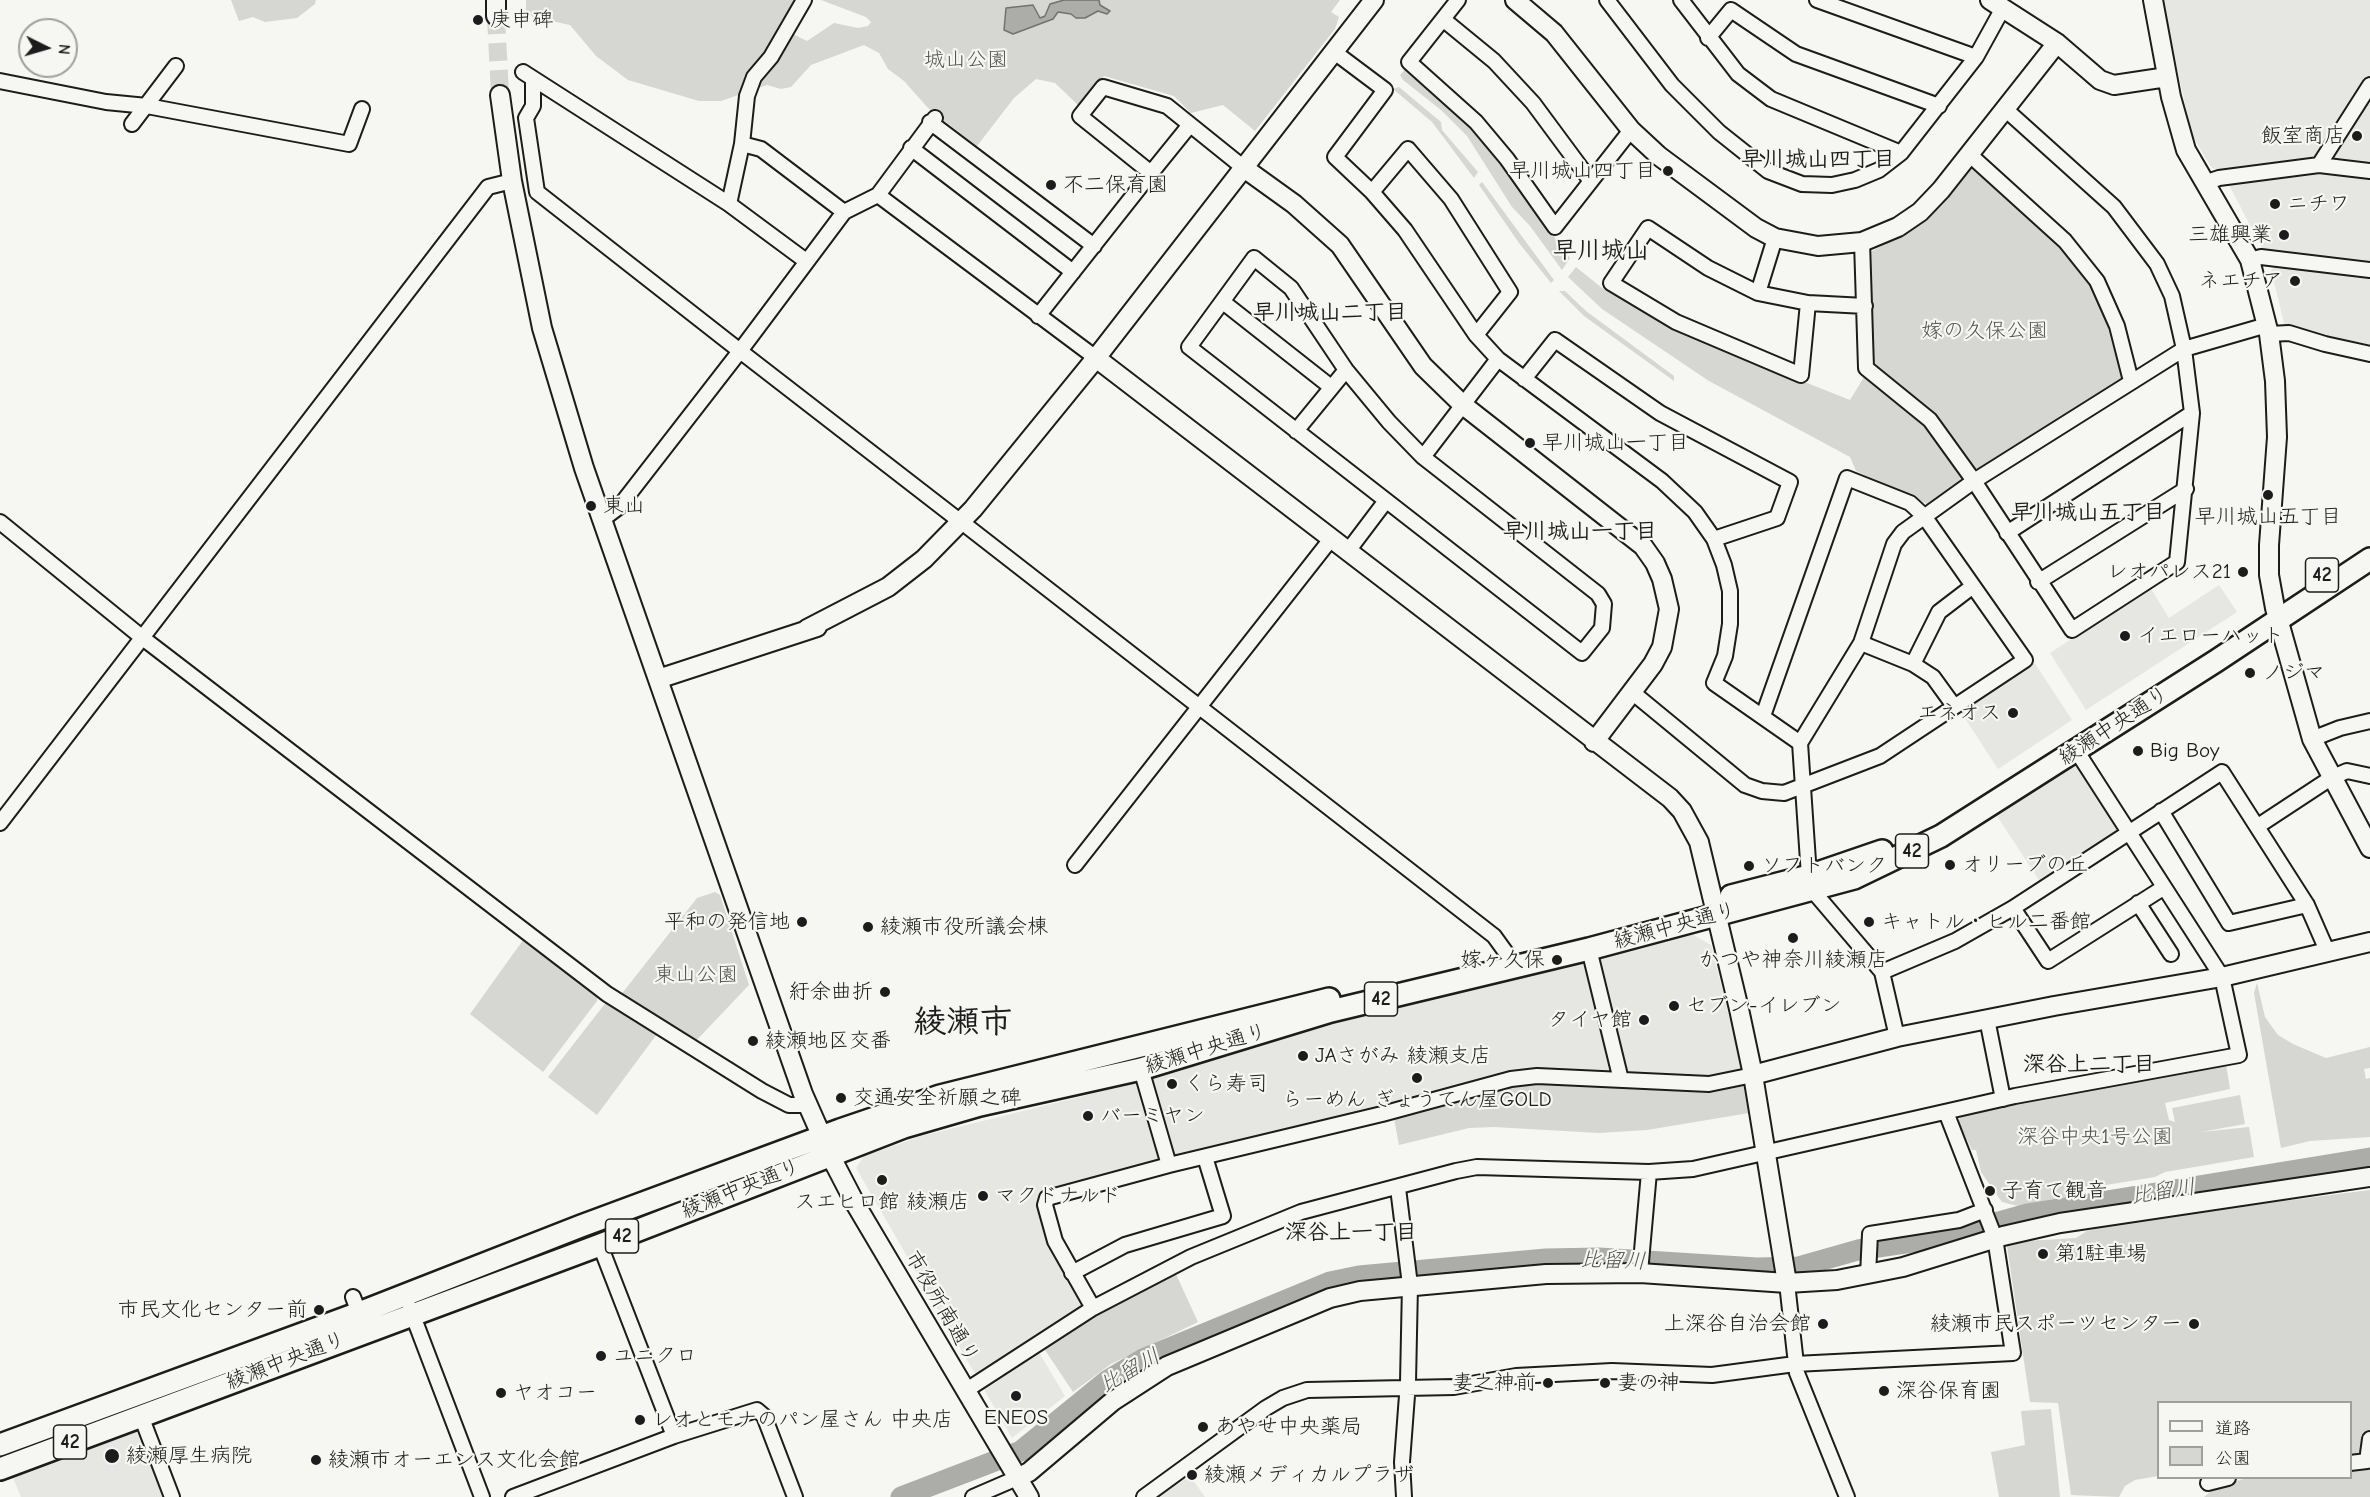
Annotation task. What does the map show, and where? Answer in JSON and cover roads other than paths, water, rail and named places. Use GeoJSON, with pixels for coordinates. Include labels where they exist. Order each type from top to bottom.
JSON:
{"type":"FeatureCollection","features":[{"type":"Feature","properties":{"kind":"main road","name":"綾瀬中央通り"},"geometry":{"type":"LineString","coordinates":[[2276,614],[2370,543]]}},
{"type":"Feature","properties":{"kind":"main road","name":"綾瀬中央通り"},"geometry":{"type":"LineString","coordinates":[[0,1469],[141,1416],[409,1304],[826,1146],[948,1114],[1141,1069],[1331,1011],[1589,949],[1715,908],[1811,883],[1854,878],[1941,836],[2087,737],[2276,614],[2370,559]]}},
{"type":"Feature","properties":{"kind":"main road","name":"綾瀬中央通り"},"geometry":{"type":"LineString","coordinates":[[0,1445],[356,1305],[409,1304],[600,1245],[940,1096],[1658,917],[1715,908]]}},
{"type":"Feature","properties":{"kind":"street"},"geometry":{"type":"LineString","coordinates":[[729,204],[742,144],[747,96],[754,77],[771,57],[804,0]]}},
{"type":"Feature","properties":{"kind":"street"},"geometry":{"type":"LineString","coordinates":[[658,679],[854,615],[893,594],[932,563],[1006,479],[1031,439],[1374,0]]}},
{"type":"Feature","properties":{"kind":"street"},"geometry":{"type":"LineString","coordinates":[[1458,0],[1409,62],[1476,122],[1507,159],[1555,227],[1631,130]]}},
{"type":"Feature","properties":{"kind":"street"},"geometry":{"type":"LineString","coordinates":[[1515,0],[1554,33],[1631,130],[1659,156],[1756,228],[1775,238],[1818,246],[1862,242],[1898,227],[1920,212],[2057,43]]}},
{"type":"Feature","properties":{"kind":"street"},"geometry":{"type":"LineString","coordinates":[[1607,0],[1672,85],[1719,132],[1768,171],[1802,184],[1832,185],[1856,180],[1879,170],[1901,153],[1976,57],[1996,4],[2057,43],[2100,80],[2114,85],[2167,77]]}},
{"type":"Feature","properties":{"kind":"street"},"geometry":{"type":"LineString","coordinates":[[1681,0],[1738,74],[1771,99],[1901,153]]}},
{"type":"Feature","properties":{"kind":"street"},"geometry":{"type":"LineString","coordinates":[[1817,0],[1976,57]]}},
{"type":"Feature","properties":{"kind":"street"},"geometry":{"type":"LineString","coordinates":[[2153,0],[2167,77],[2186,150],[2207,182],[2250,260],[2268,329],[2276,381],[2277,437],[2269,544],[2269,575],[2276,614],[2312,739],[2370,848]]}},
{"type":"Feature","properties":{"kind":"street"},"geometry":{"type":"LineString","coordinates":[[1708,38],[1731,10],[1796,54],[1940,106]]}},
{"type":"Feature","properties":{"kind":"street"},"geometry":{"type":"LineString","coordinates":[[1444,20],[1494,61],[1533,103],[1590,180]]}},
{"type":"Feature","properties":{"kind":"street"},"geometry":{"type":"LineString","coordinates":[[1333,51],[1385,90],[1335,157],[1372,192],[1405,230],[1476,335],[1498,359],[1682,496],[1714,539],[1724,565],[1730,591],[1730,624],[1725,656],[1714,683],[1800,743]]}},
{"type":"Feature","properties":{"kind":"street"},"geometry":{"type":"LineString","coordinates":[[132,124],[176,66]]}},
{"type":"Feature","properties":{"kind":"street"},"geometry":{"type":"LineString","coordinates":[[806,261],[729,204],[528,76],[533,106],[526,118],[537,192],[1494,936],[1507,954]]}},
{"type":"Feature","properties":{"kind":"street"},"geometry":{"type":"LineString","coordinates":[[0,81],[106,102],[147,106],[349,144],[363,109]]}},
{"type":"Feature","properties":{"kind":"street"},"geometry":{"type":"LineString","coordinates":[[2319,165],[2370,85]]}},
{"type":"Feature","properties":{"kind":"street"},"geometry":{"type":"LineString","coordinates":[[1151,173],[1080,116],[1103,87],[1167,106],[1189,126],[1294,204],[1340,245],[1424,366],[1463,405],[1643,546],[1655,563],[1667,596],[1667,631],[1653,664],[1594,742]]}},
{"type":"Feature","properties":{"kind":"street","name":"市役所南通り"},"geometry":{"type":"LineString","coordinates":[[500,95],[512,181],[542,328],[584,468],[805,1100],[826,1146],[965,1391],[1029,1497]]}},
{"type":"Feature","properties":{"kind":"street"},"geometry":{"type":"LineString","coordinates":[[1862,242],[1866,368],[1930,420],[2072,630],[2177,562],[2192,412],[2184,349],[2172,296],[2157,264],[2114,207],[2004,108]]}},
{"type":"Feature","properties":{"kind":"street"},"geometry":{"type":"LineString","coordinates":[[603,519],[619,507],[844,212],[878,195],[932,120],[1094,246]]}},
{"type":"Feature","properties":{"kind":"street"},"geometry":{"type":"LineString","coordinates":[[1038,316],[1189,126]]}},
{"type":"Feature","properties":{"kind":"street"},"geometry":{"type":"LineString","coordinates":[[742,144],[761,149],[844,212]]}},
{"type":"Feature","properties":{"kind":"street"},"geometry":{"type":"LineString","coordinates":[[911,148],[1073,272]]}},
{"type":"Feature","properties":{"kind":"street"},"geometry":{"type":"LineString","coordinates":[[1372,192],[1408,149],[1451,199],[1510,292],[1476,335]]}},
{"type":"Feature","properties":{"kind":"street"},"geometry":{"type":"LineString","coordinates":[[1969,154],[2065,241],[2097,281],[2117,326],[2131,381]]}},
{"type":"Feature","properties":{"kind":"street"},"geometry":{"type":"LineString","coordinates":[[2207,182],[2319,165],[2370,171]]}},
{"type":"Feature","properties":{"kind":"street"},"geometry":{"type":"LineString","coordinates":[[0,823],[144,639],[488,187],[512,181]]}},
{"type":"Feature","properties":{"kind":"street"},"geometry":{"type":"LineString","coordinates":[[878,195],[1348,551],[1594,742],[1670,798],[1682,811],[1699,842],[1754,1075],[1785,1272],[1795,1364],[1847,1497]]}},
{"type":"Feature","properties":{"kind":"street"},"geometry":{"type":"LineString","coordinates":[[1808,303],[1801,375],[1676,322],[1611,283],[1648,228],[1707,268],[1758,293],[1808,303],[1865,306]]}},
{"type":"Feature","properties":{"kind":"street"},"geometry":{"type":"LineString","coordinates":[[1758,293],[1775,238]]}},
{"type":"Feature","properties":{"kind":"street"},"geometry":{"type":"LineString","coordinates":[[2250,260],[2261,257],[2370,270]]}},
{"type":"Feature","properties":{"kind":"street"},"geometry":{"type":"LineString","coordinates":[[1254,258],[1291,288],[1346,370],[1389,422],[1423,457],[1598,594],[1604,604],[1602,628],[1582,653],[1385,502],[1189,347],[1223,302],[1254,258]]}},
{"type":"Feature","properties":{"kind":"street"},"geometry":{"type":"LineString","coordinates":[[1223,302],[1331,387]]}},
{"type":"Feature","properties":{"kind":"street"},"geometry":{"type":"LineString","coordinates":[[1897,1037],[1882,972],[1811,883],[1800,743],[1861,643],[1894,544],[1924,516],[1974,482],[2184,349],[2268,329],[2370,354]]}},
{"type":"Feature","properties":{"kind":"street"},"geometry":{"type":"LineString","coordinates":[[1524,379],[1555,340],[1660,413],[1790,482],[1777,518],[1714,539]]}},
{"type":"Feature","properties":{"kind":"street"},"geometry":{"type":"LineString","coordinates":[[1423,457],[1498,359]]}},
{"type":"Feature","properties":{"kind":"street"},"geometry":{"type":"LineString","coordinates":[[1296,431],[1346,370]]}},
{"type":"Feature","properties":{"kind":"street"},"geometry":{"type":"LineString","coordinates":[[2007,532],[2192,412]]}},
{"type":"Feature","properties":{"kind":"street"},"geometry":{"type":"LineString","coordinates":[[1632,692],[1745,785],[1762,791],[1785,793],[1880,756],[2025,660],[1924,516],[1910,503],[1847,478],[1763,716]]}},
{"type":"Feature","properties":{"kind":"street"},"geometry":{"type":"LineString","coordinates":[[2038,582],[2186,489]]}},
{"type":"Feature","properties":{"kind":"street"},"geometry":{"type":"LineString","coordinates":[[1348,551],[1385,502]]}},
{"type":"Feature","properties":{"kind":"street"},"geometry":{"type":"LineString","coordinates":[[0,522],[144,639],[607,994],[762,1091],[789,1105],[805,1100]]}},
{"type":"Feature","properties":{"kind":"street"},"geometry":{"type":"LineString","coordinates":[[1075,865],[1331,538]]}},
{"type":"Feature","properties":{"kind":"street"},"geometry":{"type":"LineString","coordinates":[[1913,664],[1939,612],[1973,586]]}},
{"type":"Feature","properties":{"kind":"street"},"geometry":{"type":"LineString","coordinates":[[1861,643],[1913,664],[1933,677],[1954,706]]}},
{"type":"Feature","properties":{"kind":"street"},"geometry":{"type":"LineString","coordinates":[[2312,739],[2340,728],[2370,721]]}},
{"type":"Feature","properties":{"kind":"street"},"geometry":{"type":"LineString","coordinates":[[965,1391],[1094,1308],[1191,1257],[1301,1212],[1477,1167],[1649,1172],[1694,1169],[2003,1099],[2239,1055],[2222,977],[2163,888],[2131,831],[2087,737]]}},
{"type":"Feature","properties":{"kind":"street"},"geometry":{"type":"LineString","coordinates":[[2258,826],[2331,778],[2347,771],[2370,776]]}},
{"type":"Feature","properties":{"kind":"street"},"geometry":{"type":"LineString","coordinates":[[1882,972],[1955,941],[2013,908],[2222,772],[2307,905],[2328,953]]}},
{"type":"Feature","properties":{"kind":"street"},"geometry":{"type":"LineString","coordinates":[[2158,813],[2229,923],[2307,905]]}},
{"type":"Feature","properties":{"kind":"street"},"geometry":{"type":"LineString","coordinates":[[2013,908],[2048,961],[2163,888]]}},
{"type":"Feature","properties":{"kind":"street"},"geometry":{"type":"LineString","coordinates":[[2138,903],[2171,954]]}},
{"type":"Feature","properties":{"kind":"street"},"geometry":{"type":"LineString","coordinates":[[1094,1308],[1055,1241],[1045,1205],[1047,1198],[1169,1165],[1382,1114],[1510,1079],[1537,1076],[1709,1084],[1754,1075],[1897,1037],[2222,977],[2370,942]]}},
{"type":"Feature","properties":{"kind":"street"},"geometry":{"type":"LineString","coordinates":[[1589,949],[1621,1080]]}},
{"type":"Feature","properties":{"kind":"street"},"geometry":{"type":"LineString","coordinates":[[1987,1019],[2003,1099]]}},
{"type":"Feature","properties":{"kind":"street"},"geometry":{"type":"LineString","coordinates":[[1141,1069],[1169,1165]]}},
{"type":"Feature","properties":{"kind":"street"},"geometry":{"type":"LineString","coordinates":[[1144,1497],[1283,1398],[1307,1390],[1454,1387],[1516,1376],[1612,1371],[1712,1375],[1795,1364],[2013,1353],[1990,1223],[1946,1112]]}},
{"type":"Feature","properties":{"kind":"street"},"geometry":{"type":"LineString","coordinates":[[1072,1273],[1125,1245],[1223,1216],[1205,1157]]}},
{"type":"Feature","properties":{"kind":"street"},"geometry":{"type":"LineString","coordinates":[[1640,1269],[1649,1172]]}},
{"type":"Feature","properties":{"kind":"street"},"geometry":{"type":"LineString","coordinates":[[1868,1275],[1870,1234],[1959,1220],[1990,1223],[2060,1223],[2370,1177]]}},
{"type":"Feature","properties":{"kind":"street"},"geometry":{"type":"LineString","coordinates":[[1398,1188],[1409,1281],[1408,1388],[1402,1462],[1404,1497]]}},
{"type":"Feature","properties":{"kind":"street"},"geometry":{"type":"LineString","coordinates":[[973,1497],[1009,1465],[1029,1472],[1113,1401],[1167,1366],[1330,1298],[1409,1281],[1640,1269],[1785,1272],[1837,1280],[1929,1260],[1990,1223]]}},
{"type":"Feature","properties":{"kind":"street"},"geometry":{"type":"LineString","coordinates":[[600,1245],[674,1436]]}},
{"type":"Feature","properties":{"kind":"street"},"geometry":{"type":"LineString","coordinates":[[409,1304],[482,1497]]}},
{"type":"Feature","properties":{"kind":"street"},"geometry":{"type":"LineString","coordinates":[[513,1497],[674,1436],[757,1410],[762,1412],[795,1497]]}},
{"type":"Feature","properties":{"kind":"street"},"geometry":{"type":"LineString","coordinates":[[141,1416],[172,1497]]}},
{"type":"Feature","properties":{"kind":"street"},"geometry":{"type":"LineString","coordinates":[[2352,1463],[2367,1461],[2370,1439]]}},
{"type":"Feature","properties":{"kind":"street"},"geometry":{"type":"LineString","coordinates":[[2208,1483],[2224,1479]]}},
{"type":"Feature","properties":{"kind":"waterway","name":"比留川"},"geometry":{"type":"LineString","coordinates":[[901,1497],[1021,1451],[1108,1380],[1143,1359],[1330,1282],[1359,1276],[1546,1259],[1599,1258],[1757,1268],[1798,1267],[1858,1250],[1945,1237],[2027,1214],[2370,1158]]}},
{"type":"Feature","properties":{"kind":"tunnel"},"geometry":{"type":"LineString","coordinates":[[496,16],[500,95]]}},
{"type":"Feature","properties":{"kind":"place","name":"庚申碑"},"geometry":{"type":"Point","coordinates":[478,20]}},
{"type":"Feature","properties":{"kind":"place","name":"飯室商店"},"geometry":{"type":"Point","coordinates":[2357,136]}},
{"type":"Feature","properties":{"kind":"place","name":"早川城山四丁目"},"geometry":{"type":"Point","coordinates":[1668,171]}},
{"type":"Feature","properties":{"kind":"place","name":"不二保育園"},"geometry":{"type":"Point","coordinates":[1051,185]}},
{"type":"Feature","properties":{"kind":"place","name":"ニチワ"},"geometry":{"type":"Point","coordinates":[2275,204]}},
{"type":"Feature","properties":{"kind":"place","name":"三雄興業"},"geometry":{"type":"Point","coordinates":[2284,235]}},
{"type":"Feature","properties":{"kind":"place","name":"ネエチア"},"geometry":{"type":"Point","coordinates":[2295,281]}},
{"type":"Feature","properties":{"kind":"place","name":"早川城山一丁目"},"geometry":{"type":"Point","coordinates":[1530,443]}},
{"type":"Feature","properties":{"kind":"place","name":"早川城山五丁目"},"geometry":{"type":"Point","coordinates":[2268,495]}},
{"type":"Feature","properties":{"kind":"place","name":"東山"},"geometry":{"type":"Point","coordinates":[591,506]}},
{"type":"Feature","properties":{"kind":"place","name":"レオパレス21"},"geometry":{"type":"Point","coordinates":[2243,572]}},
{"type":"Feature","properties":{"kind":"place","name":"イエローハット"},"geometry":{"type":"Point","coordinates":[2125,636]}},
{"type":"Feature","properties":{"kind":"place","name":"ノジマ"},"geometry":{"type":"Point","coordinates":[2250,673]}},
{"type":"Feature","properties":{"kind":"place","name":"エネオス"},"geometry":{"type":"Point","coordinates":[2013,713]}},
{"type":"Feature","properties":{"kind":"place","name":"Big Boy"},"geometry":{"type":"Point","coordinates":[2138,751]}},
{"type":"Feature","properties":{"kind":"place","name":"オリーブの丘"},"geometry":{"type":"Point","coordinates":[1950,865]}},
{"type":"Feature","properties":{"kind":"place","name":"ソフトバンク"},"geometry":{"type":"Point","coordinates":[1749,866]}},
{"type":"Feature","properties":{"kind":"place","name":"平和の発信地"},"geometry":{"type":"Point","coordinates":[802,922]}},
{"type":"Feature","properties":{"kind":"place","name":"キャトル・ヒル二番館"},"geometry":{"type":"Point","coordinates":[1869,922]}},
{"type":"Feature","properties":{"kind":"place","name":"綾瀬市役所議会棟"},"geometry":{"type":"Point","coordinates":[868,927]}},
{"type":"Feature","properties":{"kind":"place","name":"かつや神奈川綾瀬店"},"geometry":{"type":"Point","coordinates":[1793,938]}},
{"type":"Feature","properties":{"kind":"place","name":"嫁ヶ久保"},"geometry":{"type":"Point","coordinates":[1557,960]}},
{"type":"Feature","properties":{"kind":"place","name":"紆余曲折"},"geometry":{"type":"Point","coordinates":[885,992]}},
{"type":"Feature","properties":{"kind":"place","name":"セブン-イレブン"},"geometry":{"type":"Point","coordinates":[1674,1006]}},
{"type":"Feature","properties":{"kind":"place","name":"タイヤ館"},"geometry":{"type":"Point","coordinates":[1644,1020]}},
{"type":"Feature","properties":{"kind":"place","name":"綾瀬地区交番"},"geometry":{"type":"Point","coordinates":[753,1041]}},
{"type":"Feature","properties":{"kind":"place","name":"JAさがみ 綾瀬支店"},"geometry":{"type":"Point","coordinates":[1303,1056]}},
{"type":"Feature","properties":{"kind":"place","name":"らーめん ぎょうてん屋GOLD"},"geometry":{"type":"Point","coordinates":[1417,1078]}},
{"type":"Feature","properties":{"kind":"place","name":"くら寿司"},"geometry":{"type":"Point","coordinates":[1172,1084]}},
{"type":"Feature","properties":{"kind":"place","name":"交通安全祈願之碑"},"geometry":{"type":"Point","coordinates":[841,1098]}},
{"type":"Feature","properties":{"kind":"place","name":"バーミヤン"},"geometry":{"type":"Point","coordinates":[1088,1116]}},
{"type":"Feature","properties":{"kind":"place","name":"スエヒロ館 綾瀬店"},"geometry":{"type":"Point","coordinates":[882,1180]}},
{"type":"Feature","properties":{"kind":"place","name":"子育て観音"},"geometry":{"type":"Point","coordinates":[1990,1191]}},
{"type":"Feature","properties":{"kind":"place","name":"マクドナルド"},"geometry":{"type":"Point","coordinates":[983,1196]}},
{"type":"Feature","properties":{"kind":"place","name":"第1駐車場"},"geometry":{"type":"Point","coordinates":[2043,1254]}},
{"type":"Feature","properties":{"kind":"place","name":"市民文化センター前"},"geometry":{"type":"Point","coordinates":[319,1310]}},
{"type":"Feature","properties":{"kind":"place","name":"上深谷自治会館"},"geometry":{"type":"Point","coordinates":[1823,1324]}},
{"type":"Feature","properties":{"kind":"place","name":"綾瀬市民スポーツセンター"},"geometry":{"type":"Point","coordinates":[2194,1324]}},
{"type":"Feature","properties":{"kind":"place","name":"ユニクロ"},"geometry":{"type":"Point","coordinates":[601,1356]}},
{"type":"Feature","properties":{"kind":"place","name":"妻之神前"},"geometry":{"type":"Point","coordinates":[1548,1383]}},
{"type":"Feature","properties":{"kind":"place","name":"妻の神"},"geometry":{"type":"Point","coordinates":[1605,1383]}},
{"type":"Feature","properties":{"kind":"place","name":"深谷保育園"},"geometry":{"type":"Point","coordinates":[1884,1391]}},
{"type":"Feature","properties":{"kind":"place","name":"ヤオコー"},"geometry":{"type":"Point","coordinates":[501,1393]}},
{"type":"Feature","properties":{"kind":"place","name":"ENEOS"},"geometry":{"type":"Point","coordinates":[1016,1396]}},
{"type":"Feature","properties":{"kind":"place","name":"レオとモナのパン屋さん 中央店"},"geometry":{"type":"Point","coordinates":[640,1420]}},
{"type":"Feature","properties":{"kind":"place","name":"あやせ中央薬局"},"geometry":{"type":"Point","coordinates":[1203,1427]}},
{"type":"Feature","properties":{"kind":"place","name":"綾瀬厚生病院"},"geometry":{"type":"Point","coordinates":[112,1456]}},
{"type":"Feature","properties":{"kind":"place","name":"綾瀬市オーエンス文化会館"},"geometry":{"type":"Point","coordinates":[316,1460]}},
{"type":"Feature","properties":{"kind":"place","name":"綾瀬メディカルプラザ"},"geometry":{"type":"Point","coordinates":[1192,1475]}},
{"type":"Feature","properties":{"kind":"district","name":"早川城山四丁目"},"geometry":{"type":"Point","coordinates":[1818,160]}},
{"type":"Feature","properties":{"kind":"district","name":"早川城山"},"geometry":{"type":"Point","coordinates":[1601,251]}},
{"type":"Feature","properties":{"kind":"district","name":"早川城山二丁目"},"geometry":{"type":"Point","coordinates":[1330,313]}},
{"type":"Feature","properties":{"kind":"district","name":"早川城山五丁目"},"geometry":{"type":"Point","coordinates":[2088,513]}},
{"type":"Feature","properties":{"kind":"district","name":"早川城山一丁目"},"geometry":{"type":"Point","coordinates":[1580,532]}},
{"type":"Feature","properties":{"kind":"district","name":"綾瀬市"},"geometry":{"type":"Point","coordinates":[963,1023]}},
{"type":"Feature","properties":{"kind":"district","name":"深谷上二丁目"},"geometry":{"type":"Point","coordinates":[2089,1065]}},
{"type":"Feature","properties":{"kind":"district","name":"深谷上一丁目"},"geometry":{"type":"Point","coordinates":[1351,1233]}},
{"type":"Feature","properties":{"kind":"park label","name":"城山公園"},"geometry":{"type":"Point","coordinates":[966,60]}},
{"type":"Feature","properties":{"kind":"park label","name":"嫁の久保公園"},"geometry":{"type":"Point","coordinates":[1985,331]}},
{"type":"Feature","properties":{"kind":"park label","name":"東山公園"},"geometry":{"type":"Point","coordinates":[696,975]}},
{"type":"Feature","properties":{"kind":"park label","name":"深谷中央1号公園"},"geometry":{"type":"Point","coordinates":[2095,1137]}}]}
